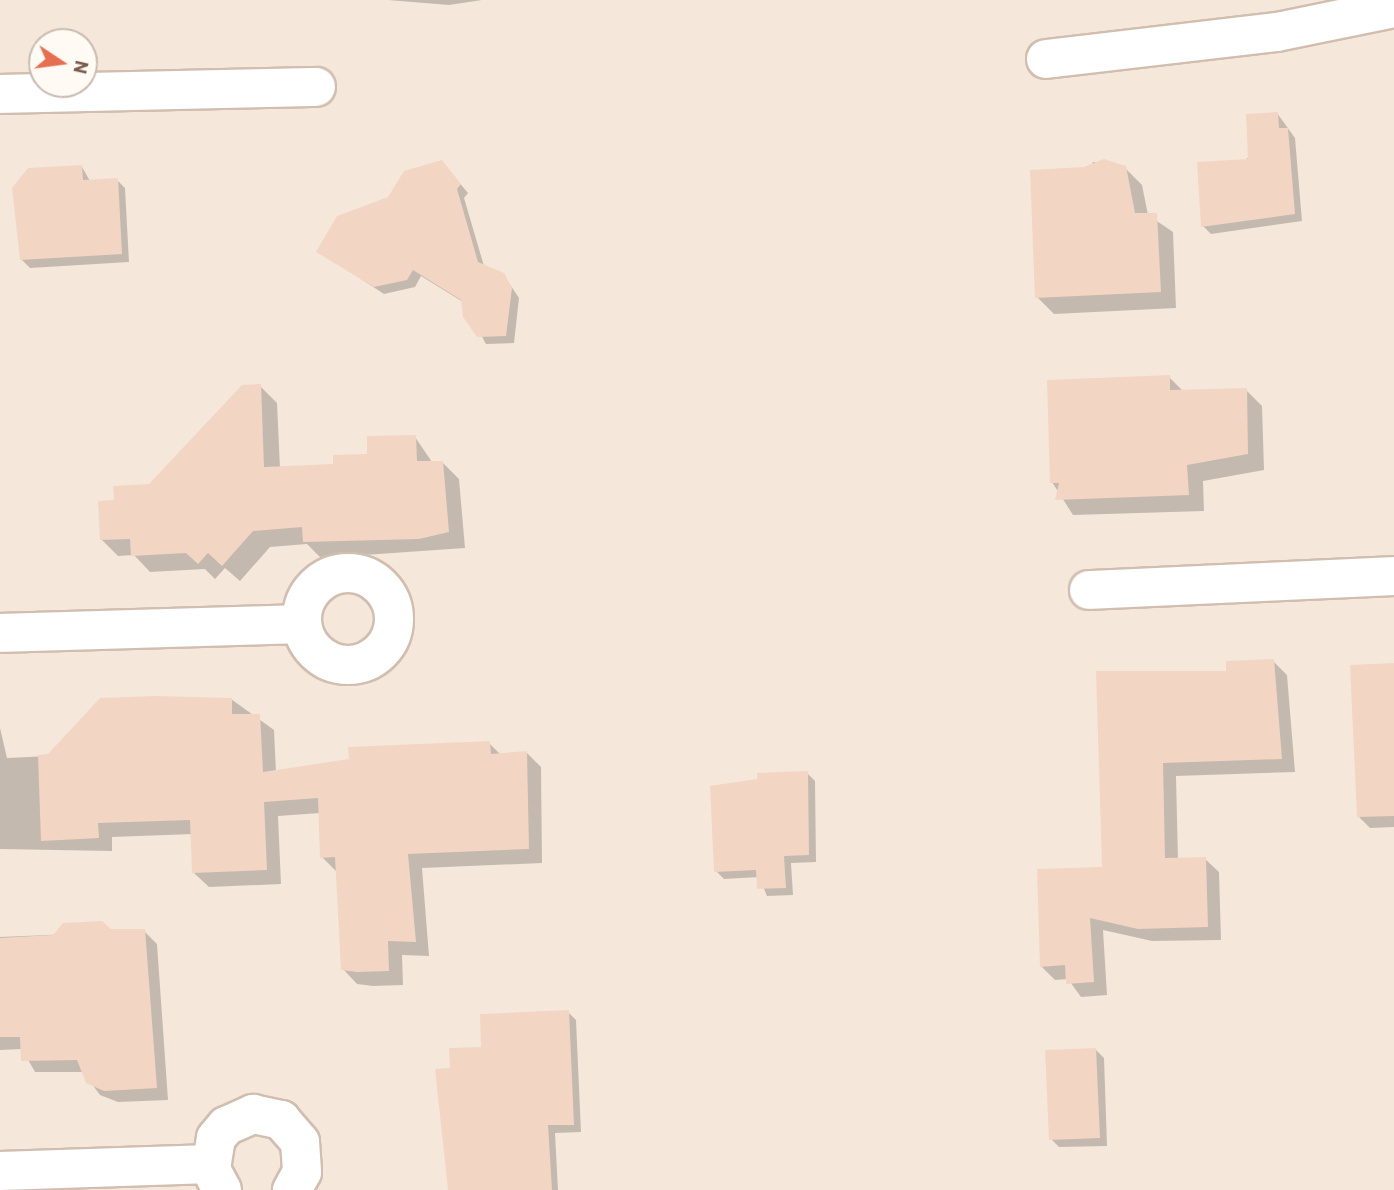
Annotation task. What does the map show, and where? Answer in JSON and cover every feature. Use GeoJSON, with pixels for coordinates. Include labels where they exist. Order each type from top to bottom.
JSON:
{"type":"FeatureCollection","features":[{"type":"Feature","properties":{"kind":"street"},"geometry":{"type":"LineString","coordinates":[[1046,59],[1277,32],[1394,8]]}},
{"type":"Feature","properties":{"kind":"street"},"geometry":{"type":"LineString","coordinates":[[0,94],[316,87]]}},
{"type":"Feature","properties":{"kind":"street"},"geometry":{"type":"LineString","coordinates":[[1090,590],[1394,576]]}},
{"type":"Feature","properties":{"kind":"street"},"geometry":{"type":"LineString","coordinates":[[0,633],[302,624]]}},
{"type":"Feature","properties":{"kind":"street"},"geometry":{"type":"LineString","coordinates":[[0,1171],[217,1177],[226,1126],[267,1114],[293,1129],[300,1142],[302,1172],[292,1190]]}},
{"type":"Feature","properties":{"kind":"shaded area"},"geometry":{"type":"Polygon","coordinates":[[[0,0],[1394,0],[1394,1190],[0,1190],[0,0]]]}},
{"type":"Feature","properties":{"kind":"building"},"geometry":{"type":"Polygon","coordinates":[[[1278,112],[1279,128],[1288,128],[1295,214],[1201,227],[1197,162],[1248,159],[1246,114],[1278,112]]]}},
{"type":"Feature","properties":{"kind":"building"},"geometry":{"type":"Polygon","coordinates":[[[1104,159],[1126,166],[1135,213],[1157,213],[1161,292],[1035,298],[1030,170],[1084,167],[1104,159]]]}},
{"type":"Feature","properties":{"kind":"building"},"geometry":{"type":"Polygon","coordinates":[[[442,160],[461,184],[457,189],[478,262],[504,273],[512,288],[506,336],[477,337],[463,317],[461,300],[413,270],[407,280],[374,287],[316,252],[337,216],[388,197],[404,171],[442,160]]]}},
{"type":"Feature","properties":{"kind":"building"},"geometry":{"type":"Polygon","coordinates":[[[82,165],[83,180],[118,178],[122,254],[20,260],[12,188],[28,168],[82,165]]]}},
{"type":"Feature","properties":{"kind":"building"},"geometry":{"type":"Polygon","coordinates":[[[1170,375],[1170,390],[1247,388],[1248,454],[1187,465],[1189,495],[1055,500],[1059,483],[1050,483],[1047,380],[1170,375]]]}},
{"type":"Feature","properties":{"kind":"building"},"geometry":{"type":"Polygon","coordinates":[[[261,384],[264,467],[333,464],[333,455],[367,454],[367,436],[416,435],[417,461],[443,461],[449,532],[419,539],[303,542],[302,527],[253,531],[222,566],[208,553],[198,564],[186,553],[131,556],[130,539],[100,540],[98,501],[114,500],[113,486],[149,484],[242,385],[261,384]]]}},
{"type":"Feature","properties":{"kind":"building"},"geometry":{"type":"Polygon","coordinates":[[[1274,659],[1282,759],[1163,763],[1165,858],[1206,857],[1208,927],[1138,929],[1090,918],[1094,982],[1066,984],[1065,965],[1040,967],[1037,869],[1102,867],[1096,671],[1226,671],[1226,661],[1274,659]]]}},
{"type":"Feature","properties":{"kind":"building"},"geometry":{"type":"Polygon","coordinates":[[[1394,663],[1394,816],[1357,817],[1350,665],[1394,663]]]}},
{"type":"Feature","properties":{"kind":"building"},"geometry":{"type":"Polygon","coordinates":[[[100,698],[232,698],[232,714],[260,714],[263,772],[349,759],[348,747],[490,741],[491,754],[527,751],[529,849],[408,854],[416,942],[388,941],[389,971],[357,972],[341,970],[335,857],[320,858],[318,798],[264,802],[267,870],[192,873],[190,820],[98,823],[99,838],[41,841],[38,755],[48,754],[100,698]]]}},
{"type":"Feature","properties":{"kind":"building"},"geometry":{"type":"Polygon","coordinates":[[[808,771],[809,855],[784,856],[786,888],[757,889],[756,870],[714,872],[710,786],[757,779],[757,773],[808,771]]]}},
{"type":"Feature","properties":{"kind":"building"},"geometry":{"type":"Polygon","coordinates":[[[102,921],[111,929],[145,929],[157,1088],[104,1091],[86,1083],[77,1060],[21,1061],[20,1037],[0,1037],[0,938],[53,935],[63,923],[102,921]]]}},
{"type":"Feature","properties":{"kind":"building"},"geometry":{"type":"Polygon","coordinates":[[[569,1010],[574,1125],[548,1125],[552,1190],[448,1190],[435,1069],[450,1068],[449,1048],[481,1047],[480,1014],[569,1010]]]}},
{"type":"Feature","properties":{"kind":"building"},"geometry":{"type":"Polygon","coordinates":[[[1096,1048],[1100,1138],[1049,1140],[1045,1050],[1096,1048]]]}}]}
